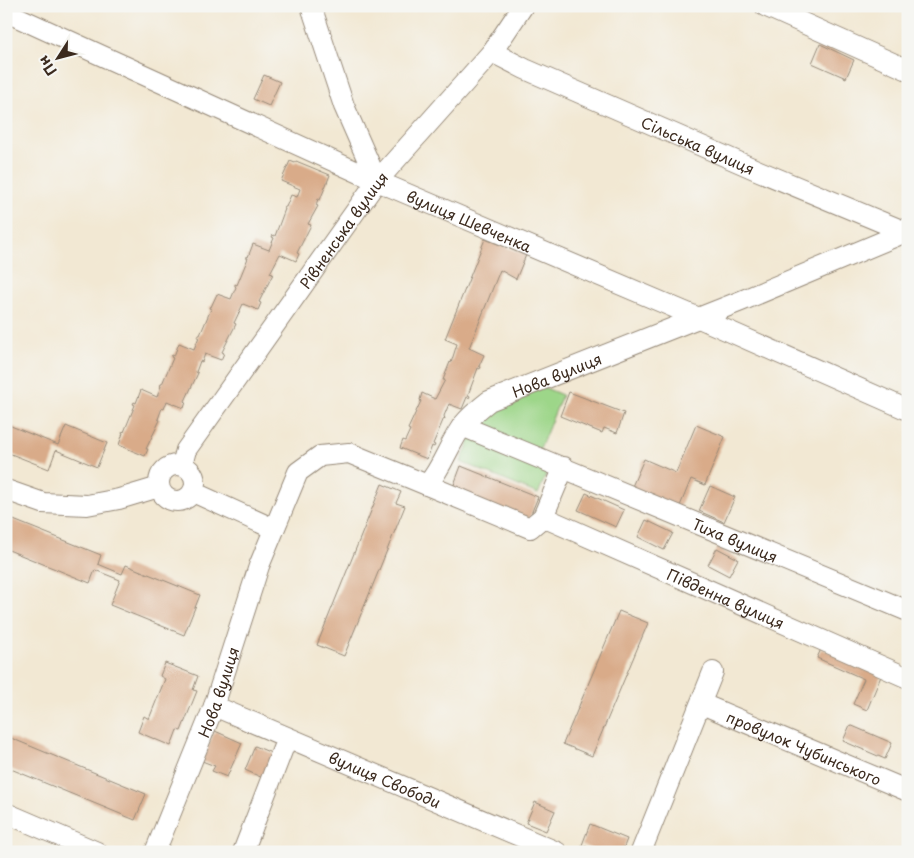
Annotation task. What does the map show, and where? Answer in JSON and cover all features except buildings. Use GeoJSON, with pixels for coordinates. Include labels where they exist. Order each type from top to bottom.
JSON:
{"type":"FeatureCollection","features":[{"type":"Feature","properties":{"kind":"street"},"geometry":{"type":"LineString","coordinates":[[311,6],[344,106],[378,181]]}},
{"type":"Feature","properties":{"kind":"street","name":"Рівненська вулиця"},"geometry":{"type":"LineString","coordinates":[[182,465],[186,450],[378,181],[492,52],[523,6]]}},
{"type":"Feature","properties":{"kind":"street"},"geometry":{"type":"LineString","coordinates":[[765,6],[908,70]]}},
{"type":"Feature","properties":{"kind":"street","name":"вулиця Шевченка"},"geometry":{"type":"LineString","coordinates":[[6,12],[378,181],[699,318],[908,410]]}},
{"type":"Feature","properties":{"kind":"street","name":"Сільська вулиця"},"geometry":{"type":"LineString","coordinates":[[492,52],[525,70],[758,171],[907,232]]}},
{"type":"Feature","properties":{"kind":"street","name":"Нова вулиця"},"geometry":{"type":"LineString","coordinates":[[155,852],[214,706],[259,566],[298,472],[320,456],[349,453],[427,485],[437,473],[462,426],[489,401],[699,318],[907,232]]}},
{"type":"Feature","properties":{"kind":"street","name":"Тиха вулиця"},"geometry":{"type":"LineString","coordinates":[[462,426],[908,611]]}},
{"type":"Feature","properties":{"kind":"street"},"geometry":{"type":"LineString","coordinates":[[182,465],[188,468],[195,483],[192,492],[187,498],[176,501],[166,497],[159,487],[159,481],[164,470],[170,466],[182,465]]}},
{"type":"Feature","properties":{"kind":"street"},"geometry":{"type":"LineString","coordinates":[[427,485],[530,528],[543,517],[564,467]]}},
{"type":"Feature","properties":{"kind":"street"},"geometry":{"type":"LineString","coordinates":[[6,490],[43,503],[87,505],[120,499],[159,487]]}},
{"type":"Feature","properties":{"kind":"street"},"geometry":{"type":"LineString","coordinates":[[192,492],[274,529]]}},
{"type":"Feature","properties":{"kind":"street","name":"Південна вулиця"},"geometry":{"type":"LineString","coordinates":[[543,517],[908,678]]}},
{"type":"Feature","properties":{"kind":"street"},"geometry":{"type":"LineString","coordinates":[[641,852],[702,704],[713,672]]}},
{"type":"Feature","properties":{"kind":"street","name":"провулок Чубинського"},"geometry":{"type":"LineString","coordinates":[[702,704],[908,791]]}},
{"type":"Feature","properties":{"kind":"street","name":"вулиця Свободи"},"geometry":{"type":"LineString","coordinates":[[214,706],[557,852]]}},
{"type":"Feature","properties":{"kind":"street"},"geometry":{"type":"LineString","coordinates":[[243,852],[287,738]]}},
{"type":"Feature","properties":{"kind":"street"},"geometry":{"type":"LineString","coordinates":[[6,813],[97,852]]}},
{"type":"Feature","properties":{"kind":"green space"},"geometry":{"type":"Polygon","coordinates":[[[543,387],[562,395],[537,456],[551,463],[538,494],[461,462],[478,420],[495,406],[543,387]]]}}]}
